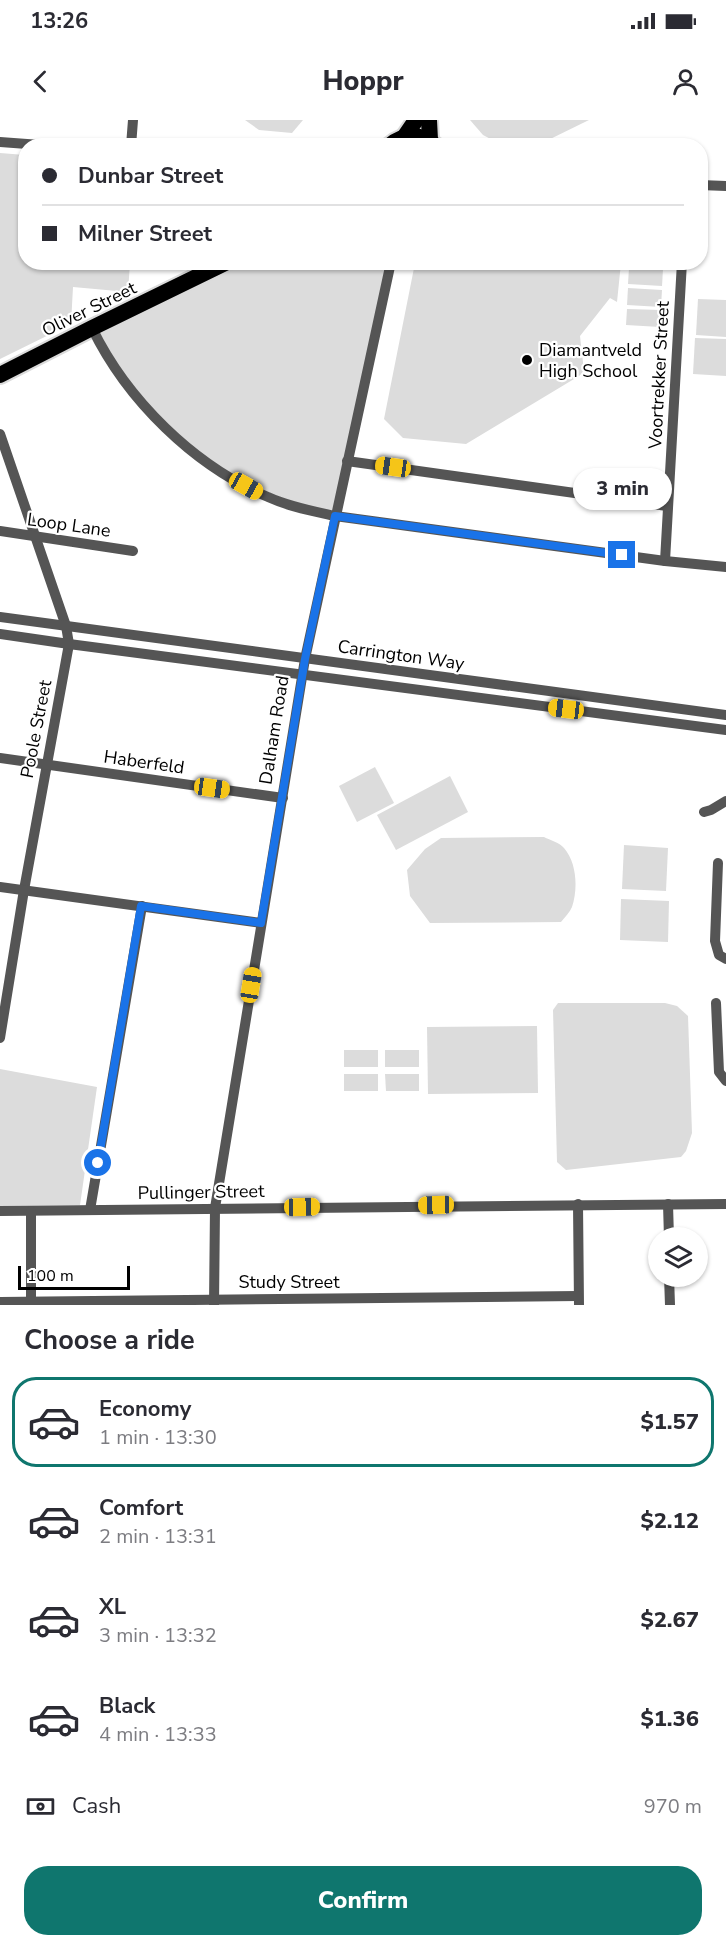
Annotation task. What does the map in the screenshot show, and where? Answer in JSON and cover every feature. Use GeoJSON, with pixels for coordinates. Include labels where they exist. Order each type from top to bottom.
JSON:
{"type":"FeatureCollection","features":[{"type":"Feature","properties":{"kind":"highway"},"geometry":{"type":"LineString","coordinates":[[402,138],[416,120]]}},
{"type":"Feature","properties":{"kind":"highway"},"geometry":{"type":"LineString","coordinates":[[429,120],[432,138]]}},
{"type":"Feature","properties":{"kind":"highway"},"geometry":{"type":"LineString","coordinates":[[405,136],[424,138]]}},
{"type":"Feature","properties":{"kind":"highway","name":"Oliver Street"},"geometry":{"type":"LineString","coordinates":[[0,375],[211,270]]}},
{"type":"Feature","properties":{"kind":"street"},"geometry":{"type":"LineString","coordinates":[[132,138],[133,120]]}},
{"type":"Feature","properties":{"kind":"street"},"geometry":{"type":"LineString","coordinates":[[0,142],[18,143]]}},
{"type":"Feature","properties":{"kind":"street"},"geometry":{"type":"LineString","coordinates":[[708,185],[726,186]]}},
{"type":"Feature","properties":{"kind":"street","name":"Dalham Road"},"geometry":{"type":"LineString","coordinates":[[214,1302],[215,1208],[305,659],[389,270]]}},
{"type":"Feature","properties":{"kind":"street","name":"Voortrekker Street"},"geometry":{"type":"LineString","coordinates":[[665,561],[682,270]]}},
{"type":"Feature","properties":{"kind":"street"},"geometry":{"type":"LineString","coordinates":[[92,328],[110,361],[150,412],[195,453],[267,497],[335,516],[665,561],[726,567]]}},
{"type":"Feature","properties":{"kind":"street","name":"Poole Street"},"geometry":{"type":"LineString","coordinates":[[0,434],[66,626],[69,645],[24,890],[0,1038]]}},
{"type":"Feature","properties":{"kind":"street"},"geometry":{"type":"LineString","coordinates":[[347,461],[667,506]]}},
{"type":"Feature","properties":{"kind":"street","name":"Loop Lane"},"geometry":{"type":"LineString","coordinates":[[0,531],[133,551]]}},
{"type":"Feature","properties":{"kind":"street","name":"Carrington Way"},"geometry":{"type":"LineString","coordinates":[[0,617],[726,715]]}},
{"type":"Feature","properties":{"kind":"street","name":"Carrington Way"},"geometry":{"type":"LineString","coordinates":[[0,634],[69,645],[726,730]]}},
{"type":"Feature","properties":{"kind":"street","name":"Haberfeld"},"geometry":{"type":"LineString","coordinates":[[0,758],[283,798]]}},
{"type":"Feature","properties":{"kind":"street"},"geometry":{"type":"LineString","coordinates":[[704,812],[726,801]]}},
{"type":"Feature","properties":{"kind":"street"},"geometry":{"type":"LineString","coordinates":[[718,862],[714,941],[723,957]]}},
{"type":"Feature","properties":{"kind":"street"},"geometry":{"type":"LineString","coordinates":[[0,887],[261,923]]}},
{"type":"Feature","properties":{"kind":"street"},"geometry":{"type":"LineString","coordinates":[[90,1210],[141,906]]}},
{"type":"Feature","properties":{"kind":"street"},"geometry":{"type":"LineString","coordinates":[[716,1004],[719,1072],[726,1081]]}},
{"type":"Feature","properties":{"kind":"street"},"geometry":{"type":"LineString","coordinates":[[578,1204],[578,1300]]}},
{"type":"Feature","properties":{"kind":"street"},"geometry":{"type":"LineString","coordinates":[[668,1204],[669,1227]]}},
{"type":"Feature","properties":{"kind":"street","name":"Pullinger Street"},"geometry":{"type":"LineString","coordinates":[[0,1211],[726,1204]]}},
{"type":"Feature","properties":{"kind":"street"},"geometry":{"type":"LineString","coordinates":[[31,1303],[32,1211]]}},
{"type":"Feature","properties":{"kind":"street"},"geometry":{"type":"LineString","coordinates":[[669,1287],[670,1305]]}},
{"type":"Feature","properties":{"kind":"street","name":"Study Street"},"geometry":{"type":"LineString","coordinates":[[0,1302],[578,1300]]}},
{"type":"Feature","properties":{"kind":"shaded area"},"geometry":{"type":"Polygon","coordinates":[[[245,120],[303,120],[292,133],[259,130],[245,120]]]}},
{"type":"Feature","properties":{"kind":"shaded area"},"geometry":{"type":"Polygon","coordinates":[[[470,120],[589,120],[552,138],[489,138],[483,135],[470,120]]]}},
{"type":"Feature","properties":{"kind":"shaded area"},"geometry":{"type":"Polygon","coordinates":[[[0,153],[18,154],[18,270],[130,270],[128,292],[73,287],[71,324],[0,359],[0,153]]]}},
{"type":"Feature","properties":{"kind":"shaded area"},"geometry":{"type":"Polygon","coordinates":[[[223,270],[387,270],[335,516],[237,482],[152,414],[96,334],[223,270]]]}},
{"type":"Feature","properties":{"kind":"shaded area"},"geometry":{"type":"Polygon","coordinates":[[[413,270],[620,270],[617,302],[610,298],[580,336],[584,371],[579,376],[466,444],[403,438],[384,419],[413,270]]]}},
{"type":"Feature","properties":{"kind":"shaded area"},"geometry":{"type":"Polygon","coordinates":[[[629,270],[663,270],[662,286],[628,284],[629,270]]]}},
{"type":"Feature","properties":{"kind":"shaded area"},"geometry":{"type":"Polygon","coordinates":[[[628,288],[662,290],[661,307],[627,305],[628,288]]]}},
{"type":"Feature","properties":{"kind":"shaded area"},"geometry":{"type":"Polygon","coordinates":[[[698,299],[726,300],[726,337],[696,335],[698,299]]]}},
{"type":"Feature","properties":{"kind":"shaded area"},"geometry":{"type":"Polygon","coordinates":[[[627,309],[661,310],[660,327],[626,325],[627,309]]]}},
{"type":"Feature","properties":{"kind":"shaded area"},"geometry":{"type":"Polygon","coordinates":[[[695,338],[726,339],[726,376],[693,374],[695,338]]]}},
{"type":"Feature","properties":{"kind":"shaded area"},"geometry":{"type":"Polygon","coordinates":[[[375,767],[394,803],[357,822],[339,786],[375,767]]]}},
{"type":"Feature","properties":{"kind":"shaded area"},"geometry":{"type":"Polygon","coordinates":[[[450,776],[468,812],[396,850],[377,815],[450,776]]]}},
{"type":"Feature","properties":{"kind":"shaded area"},"geometry":{"type":"Polygon","coordinates":[[[544,837],[564,848],[574,869],[576,884],[574,900],[571,909],[561,922],[430,923],[410,896],[407,870],[425,849],[441,838],[544,837]]]}},
{"type":"Feature","properties":{"kind":"shaded area"},"geometry":{"type":"Polygon","coordinates":[[[624,845],[668,848],[666,891],[622,889],[624,845]]]}},
{"type":"Feature","properties":{"kind":"shaded area"},"geometry":{"type":"Polygon","coordinates":[[[621,899],[669,901],[668,942],[620,940],[621,899]]]}},
{"type":"Feature","properties":{"kind":"shaded area"},"geometry":{"type":"Polygon","coordinates":[[[558,1003],[665,1003],[677,1006],[688,1016],[692,1133],[686,1151],[681,1157],[566,1170],[557,1162],[553,1010],[558,1003]]]}},
{"type":"Feature","properties":{"kind":"shaded area"},"geometry":{"type":"Polygon","coordinates":[[[537,1026],[538,1093],[428,1094],[427,1027],[537,1026]]]}},
{"type":"Feature","properties":{"kind":"shaded area"},"geometry":{"type":"Polygon","coordinates":[[[344,1050],[378,1050],[378,1067],[344,1067],[344,1050]]]}},
{"type":"Feature","properties":{"kind":"shaded area"},"geometry":{"type":"Polygon","coordinates":[[[385,1050],[419,1050],[419,1067],[385,1067],[385,1050]]]}},
{"type":"Feature","properties":{"kind":"shaded area"},"geometry":{"type":"Polygon","coordinates":[[[0,1069],[97,1087],[80,1205],[0,1206],[0,1069]]]}},
{"type":"Feature","properties":{"kind":"shaded area"},"geometry":{"type":"Polygon","coordinates":[[[344,1074],[378,1074],[378,1091],[344,1091],[344,1074]]]}},
{"type":"Feature","properties":{"kind":"shaded area"},"geometry":{"type":"Polygon","coordinates":[[[385,1074],[419,1074],[419,1091],[386,1091],[385,1074]]]}},
{"type":"Feature","properties":{"kind":"place","name":"Diamantveld High School"},"geometry":{"type":"Point","coordinates":[527,360]}},
{"type":"Feature","properties":{"kind":"route"},"geometry":{"type":"LineString","coordinates":[[98,1163],[141,906],[261,923],[305,659],[335,516],[622,555]]}}]}
